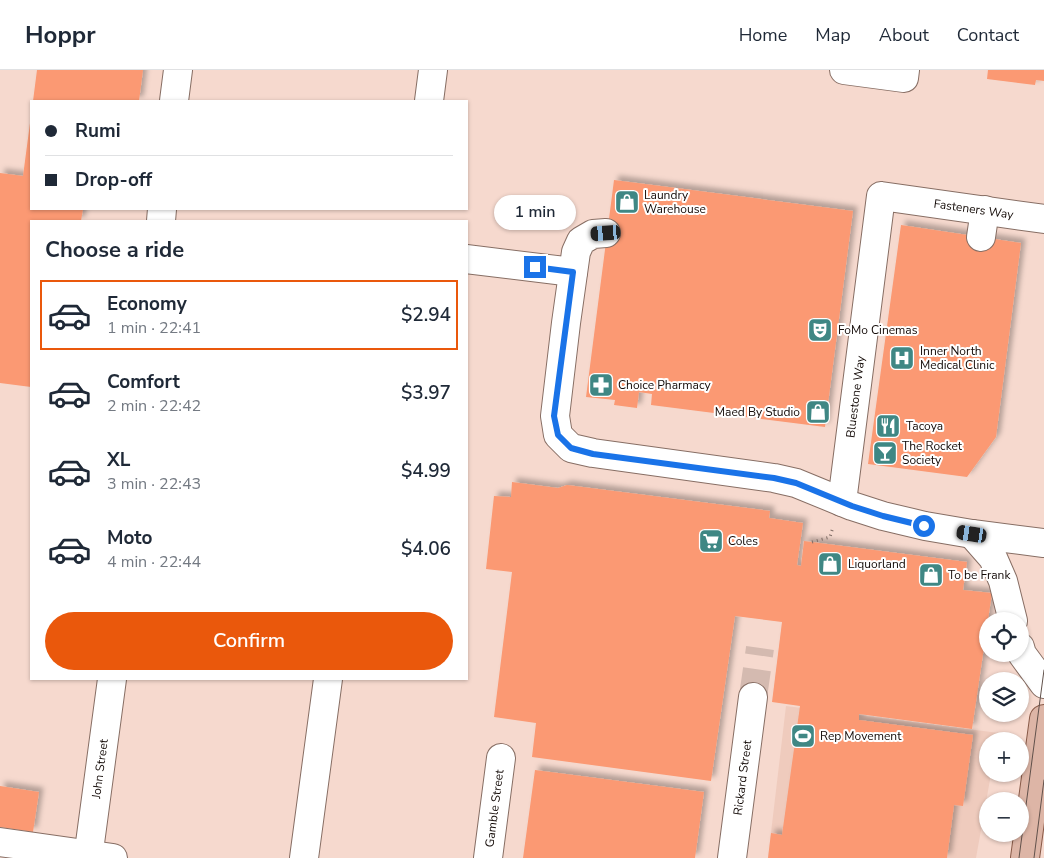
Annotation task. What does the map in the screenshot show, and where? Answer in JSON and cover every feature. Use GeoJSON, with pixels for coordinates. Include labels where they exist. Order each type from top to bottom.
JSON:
{"type":"FeatureCollection","features":[{"type":"Feature","properties":{"kind":"main road"},"geometry":{"type":"LineString","coordinates":[[1025,858],[1044,719]]}},
{"type":"Feature","properties":{"kind":"street"},"geometry":{"type":"LineString","coordinates":[[174,100],[178,70]]}},
{"type":"Feature","properties":{"kind":"street"},"geometry":{"type":"LineString","coordinates":[[429,100],[433,70]]}},
{"type":"Feature","properties":{"kind":"street"},"geometry":{"type":"LineString","coordinates":[[844,70],[904,78],[905,70]]}},
{"type":"Feature","properties":{"kind":"street","name":"Bluestone Way"},"geometry":{"type":"LineString","coordinates":[[842,502],[881,196],[904,199]]}},
{"type":"Feature","properties":{"kind":"street","name":"Fasteners Way"},"geometry":{"type":"LineString","coordinates":[[904,199],[1044,219]]}},
{"type":"Feature","properties":{"kind":"street"},"geometry":{"type":"LineString","coordinates":[[981,237],[985,210]]}},
{"type":"Feature","properties":{"kind":"street"},"geometry":{"type":"LineString","coordinates":[[606,233],[593,234],[581,241],[576,252],[554,416],[558,435],[571,448],[593,454],[774,478],[796,483],[883,516],[924,526],[1044,543]]}},
{"type":"Feature","properties":{"kind":"street"},"geometry":{"type":"LineString","coordinates":[[468,258],[573,272]]}},
{"type":"Feature","properties":{"kind":"street"},"geometry":{"type":"LineString","coordinates":[[972,534],[993,558],[1003,581],[1011,612]]}},
{"type":"Feature","properties":{"kind":"street"},"geometry":{"type":"LineString","coordinates":[[1028,662],[1044,684]]}},
{"type":"Feature","properties":{"kind":"street","name":"John Street"},"geometry":{"type":"LineString","coordinates":[[96,857],[112,680]]}},
{"type":"Feature","properties":{"kind":"street"},"geometry":{"type":"LineString","coordinates":[[304,858],[328,680]]}},
{"type":"Feature","properties":{"kind":"street","name":"Rickard Street"},"geometry":{"type":"LineString","coordinates":[[732,858],[753,696]]}},
{"type":"Feature","properties":{"kind":"street","name":"Gamble Street"},"geometry":{"type":"LineString","coordinates":[[488,858],[501,758]]}},
{"type":"Feature","properties":{"kind":"street"},"geometry":{"type":"LineString","coordinates":[[0,842],[96,857]]}},
{"type":"Feature","properties":{"kind":"shaded area"},"geometry":{"type":"Polygon","coordinates":[[[786,706],[991,732],[979,732],[979,782],[990,782],[988,792],[979,792],[979,841],[976,858],[768,858],[786,706]]]}},
{"type":"Feature","properties":{"kind":"building"},"geometry":{"type":"Polygon","coordinates":[[[37,70],[143,70],[139,100],[33,100],[37,70]]]}},
{"type":"Feature","properties":{"kind":"building"},"geometry":{"type":"Polygon","coordinates":[[[988,70],[1044,70],[1044,81],[1036,80],[1035,85],[987,79],[988,70]]]}},
{"type":"Feature","properties":{"kind":"building"},"geometry":{"type":"Polygon","coordinates":[[[30,123],[30,210],[83,210],[81,220],[30,220],[30,387],[0,383],[0,173],[23,176],[30,123]]]}},
{"type":"Feature","properties":{"kind":"building"},"geometry":{"type":"Polygon","coordinates":[[[614,180],[853,211],[825,427],[651,405],[652,394],[639,392],[637,408],[614,405],[615,400],[586,397],[614,180]]]}},
{"type":"Feature","properties":{"kind":"building"},"geometry":{"type":"Polygon","coordinates":[[[901,225],[1021,243],[996,437],[967,477],[868,464],[901,225]]]}},
{"type":"Feature","properties":{"kind":"building"},"geometry":{"type":"Polygon","coordinates":[[[512,482],[558,488],[567,485],[770,511],[769,518],[803,523],[797,565],[801,566],[804,541],[967,562],[963,590],[992,593],[989,612],[979,612],[979,662],[982,662],[972,729],[859,714],[859,720],[973,735],[963,806],[954,805],[947,858],[768,858],[771,833],[782,835],[800,706],[772,702],[782,622],[735,616],[711,781],[532,757],[536,723],[494,717],[512,572],[486,569],[494,496],[511,497],[512,482]]]}},
{"type":"Feature","properties":{"kind":"building"},"geometry":{"type":"Polygon","coordinates":[[[535,770],[704,792],[695,858],[523,858],[535,770]]]}},
{"type":"Feature","properties":{"kind":"building"},"geometry":{"type":"Polygon","coordinates":[[[0,786],[39,792],[33,832],[0,827],[0,786]]]}},
{"type":"Feature","properties":{"kind":"tunnel"},"geometry":{"type":"LineString","coordinates":[[753,697],[760,648]]}},
{"type":"Feature","properties":{"kind":"tram line"},"geometry":{"type":"LineString","coordinates":[[1019,858],[1044,670]]}},
{"type":"Feature","properties":{"kind":"tram line"},"geometry":{"type":"LineString","coordinates":[[1034,858],[1044,780]]}},
{"type":"Feature","properties":{"kind":"place","name":"Laundry Warehouse"},"geometry":{"type":"Point","coordinates":[627,202]}},
{"type":"Feature","properties":{"kind":"place","name":"FoMo Cinemas"},"geometry":{"type":"Point","coordinates":[820,330]}},
{"type":"Feature","properties":{"kind":"place","name":"Inner North Medical Clinic"},"geometry":{"type":"Point","coordinates":[902,358]}},
{"type":"Feature","properties":{"kind":"place","name":"Choice Pharmacy"},"geometry":{"type":"Point","coordinates":[601,385]}},
{"type":"Feature","properties":{"kind":"place","name":"Maed By Studio"},"geometry":{"type":"Point","coordinates":[818,412]}},
{"type":"Feature","properties":{"kind":"place","name":"Tacoya"},"geometry":{"type":"Point","coordinates":[888,426]}},
{"type":"Feature","properties":{"kind":"place","name":"The Rocket Society"},"geometry":{"type":"Point","coordinates":[885,453]}},
{"type":"Feature","properties":{"kind":"place","name":"Coles"},"geometry":{"type":"Point","coordinates":[711,541]}},
{"type":"Feature","properties":{"kind":"place","name":"Liquorland"},"geometry":{"type":"Point","coordinates":[830,564]}},
{"type":"Feature","properties":{"kind":"place","name":"To be Frank"},"geometry":{"type":"Point","coordinates":[931,575]}},
{"type":"Feature","properties":{"kind":"place","name":"Rep Movement"},"geometry":{"type":"Point","coordinates":[803,736]}},
{"type":"Feature","properties":{"kind":"route"},"geometry":{"type":"LineString","coordinates":[[535,267],[573,272],[554,416],[558,435],[571,448],[593,454],[774,478],[796,483],[852,506],[883,516],[924,526]]}}]}
